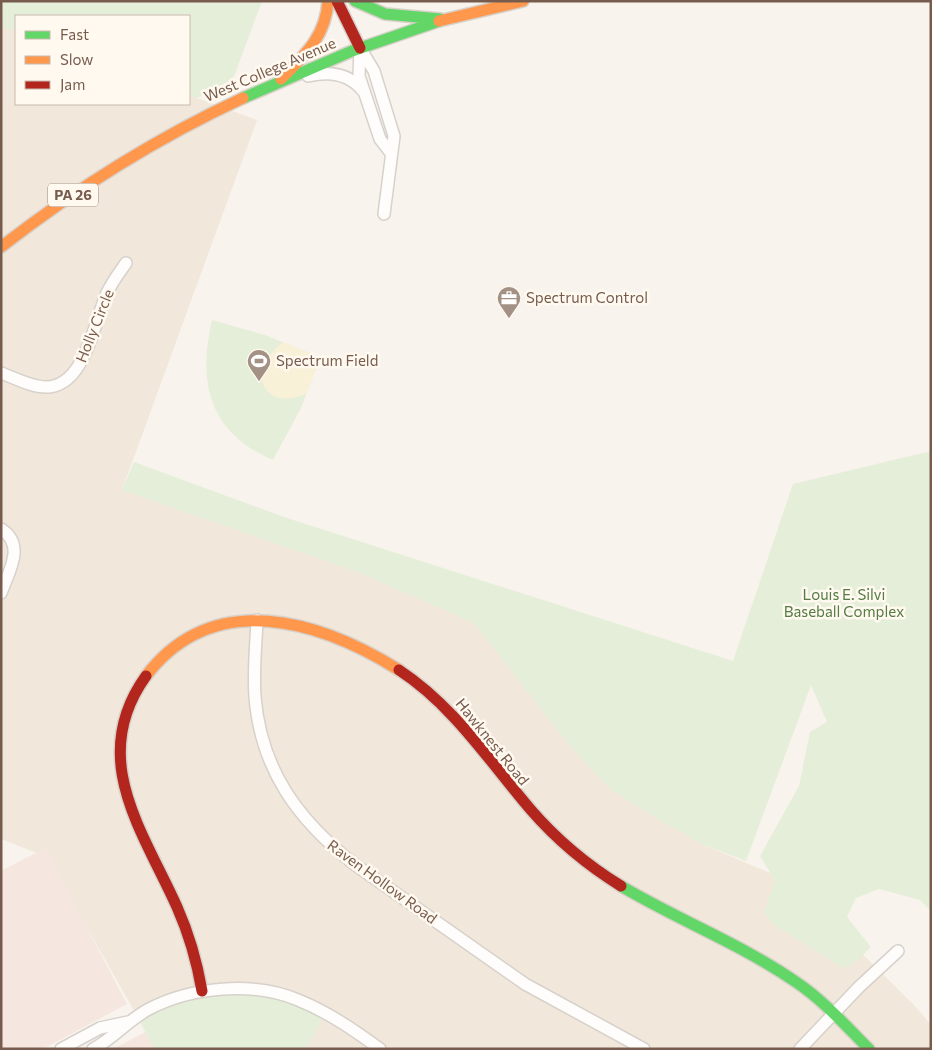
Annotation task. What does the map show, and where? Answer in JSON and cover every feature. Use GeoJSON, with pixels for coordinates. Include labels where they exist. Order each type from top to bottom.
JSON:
{"type":"FeatureCollection","features":[{"type":"Feature","properties":{"kind":"street"},"geometry":{"type":"LineString","coordinates":[[279,81],[309,53],[318,40],[326,24],[328,1]]}},
{"type":"Feature","properties":{"kind":"street"},"geometry":{"type":"LineString","coordinates":[[337,1],[360,48],[374,70],[394,136],[390,152],[384,214]]}},
{"type":"Feature","properties":{"kind":"street"},"geometry":{"type":"LineString","coordinates":[[355,1],[365,8],[386,15],[445,19]]}},
{"type":"Feature","properties":{"kind":"street","name":"West College Avenue"},"geometry":{"type":"LineString","coordinates":[[1,247],[46,213],[160,139],[196,119],[279,81],[360,48],[445,19],[523,1]]}},
{"type":"Feature","properties":{"kind":"street"},"geometry":{"type":"LineString","coordinates":[[360,48],[359,76],[380,139],[390,152]]}},
{"type":"Feature","properties":{"kind":"street"},"geometry":{"type":"LineString","coordinates":[[279,81],[319,73],[334,74],[351,80],[366,94]]}},
{"type":"Feature","properties":{"kind":"street","name":"Holly Circle"},"geometry":{"type":"LineString","coordinates":[[1,373],[45,387],[59,385],[70,378],[79,367],[107,291],[126,263]]}},
{"type":"Feature","properties":{"kind":"street"},"geometry":{"type":"LineString","coordinates":[[1,529],[12,540],[15,550],[1,593]]}},
{"type":"Feature","properties":{"kind":"street","name":"Raven Hollow Road"},"geometry":{"type":"LineString","coordinates":[[257,620],[255,697],[263,740],[280,783],[309,824],[328,844],[354,864],[524,984],[644,1049]]}},
{"type":"Feature","properties":{"kind":"street","name":"Hawknest Road"},"geometry":{"type":"LineString","coordinates":[[202,991],[193,948],[180,914],[129,810],[121,774],[122,743],[127,719],[143,681],[161,657],[174,646],[202,630],[232,621],[274,621],[317,631],[368,652],[416,682],[450,712],[530,812],[566,847],[586,863],[631,892],[783,974],[834,1014],[869,1049]]}},
{"type":"Feature","properties":{"kind":"street"},"geometry":{"type":"LineString","coordinates":[[800,1049],[898,951]]}},
{"type":"Feature","properties":{"kind":"street"},"geometry":{"type":"LineString","coordinates":[[93,1049],[112,1039],[128,1022],[158,1004],[202,991],[257,991],[287,996],[331,1016],[380,1049]]}},
{"type":"Feature","properties":{"kind":"street"},"geometry":{"type":"LineString","coordinates":[[61,1049],[100,1028],[128,1022]]}},
{"type":"Feature","properties":{"kind":"shaded area"},"geometry":{"type":"Polygon","coordinates":[[[1,27],[15,32],[15,105],[190,105],[190,95],[257,120],[122,490],[355,571],[474,623],[570,746],[656,818],[704,845],[770,873],[811,903],[915,1006],[931,1025],[931,1049],[306,1049],[325,1013],[137,1016],[47,857],[1,839],[1,27]]]}},
{"type":"Feature","properties":{"kind":"shaded area"},"geometry":{"type":"Polygon","coordinates":[[[45,848],[127,1004],[43,1049],[1,1049],[1,871],[45,848]]]}},
{"type":"Feature","properties":{"kind":"shaded area"},"geometry":{"type":"Polygon","coordinates":[[[153,1028],[165,1049],[113,1049],[153,1028]]]}},
{"type":"Feature","properties":{"kind":"green space"},"geometry":{"type":"Polygon","coordinates":[[[1,1],[262,1],[233,79],[197,98],[190,95],[190,15],[15,15],[15,32],[1,27],[1,1]]]}},
{"type":"Feature","properties":{"kind":"green space","name":"Spectrum Field"},"geometry":{"type":"Polygon","coordinates":[[[212,320],[265,335],[310,353],[317,366],[301,408],[273,460],[252,449],[235,436],[222,421],[213,404],[208,385],[206,365],[212,320]]]}},
{"type":"Feature","properties":{"kind":"green space","name":"Louis E. Silvi Baseball Complex"},"geometry":{"type":"Polygon","coordinates":[[[931,451],[931,911],[920,900],[879,889],[856,898],[847,917],[871,947],[852,965],[843,968],[773,924],[764,912],[775,881],[760,856],[799,786],[810,732],[827,722],[811,685],[746,861],[704,845],[610,789],[570,746],[474,623],[355,571],[122,490],[134,462],[284,517],[733,661],[793,484],[931,451]]]}},
{"type":"Feature","properties":{"kind":"green space"},"geometry":{"type":"Polygon","coordinates":[[[260,991],[325,1013],[306,1049],[154,1049],[137,1016],[191,994],[260,991]]]}},
{"type":"Feature","properties":{"kind":"sand"},"geometry":{"type":"Polygon","coordinates":[[[283,342],[310,353],[317,366],[307,393],[293,398],[281,398],[271,394],[265,387],[262,378],[264,367],[270,354],[283,342]]]}},
{"type":"Feature","properties":{"kind":"traffic: fast"},"geometry":{"type":"LineString","coordinates":[[355,1],[385,14],[440,19]]}},
{"type":"Feature","properties":{"kind":"traffic: fast"},"geometry":{"type":"LineString","coordinates":[[243,98],[352,51],[439,21]]}},
{"type":"Feature","properties":{"kind":"traffic: fast"},"geometry":{"type":"LineString","coordinates":[[621,886],[775,968],[806,989],[825,1005],[869,1049]]}},
{"type":"Feature","properties":{"kind":"traffic: slow"},"geometry":{"type":"LineString","coordinates":[[281,79],[306,53],[319,35],[328,1]]}},
{"type":"Feature","properties":{"kind":"traffic: slow"},"geometry":{"type":"LineString","coordinates":[[439,21],[523,1]]}},
{"type":"Feature","properties":{"kind":"traffic: slow"},"geometry":{"type":"LineString","coordinates":[[1,247],[59,204],[118,165],[211,113],[243,98]]}},
{"type":"Feature","properties":{"kind":"traffic: slow"},"geometry":{"type":"LineString","coordinates":[[146,676],[173,648],[203,631],[234,622],[268,621],[301,627],[335,637],[368,652],[399,670]]}},
{"type":"Feature","properties":{"kind":"traffic: jam"},"geometry":{"type":"LineString","coordinates":[[337,1],[360,48]]}},
{"type":"Feature","properties":{"kind":"traffic: jam"},"geometry":{"type":"LineString","coordinates":[[399,670],[419,684],[454,717],[551,832],[584,861],[621,886]]}},
{"type":"Feature","properties":{"kind":"traffic: jam"},"geometry":{"type":"LineString","coordinates":[[146,676],[129,706],[121,736],[121,765],[127,794],[137,822],[185,927],[202,991]]}},
{"type":"Feature","properties":{"kind":"place","name":"Spectrum Control"},"geometry":{"type":"Point","coordinates":[509,319]}},
{"type":"Feature","properties":{"kind":"place","name":"Spectrum Field"},"geometry":{"type":"Point","coordinates":[259,382]}}]}
